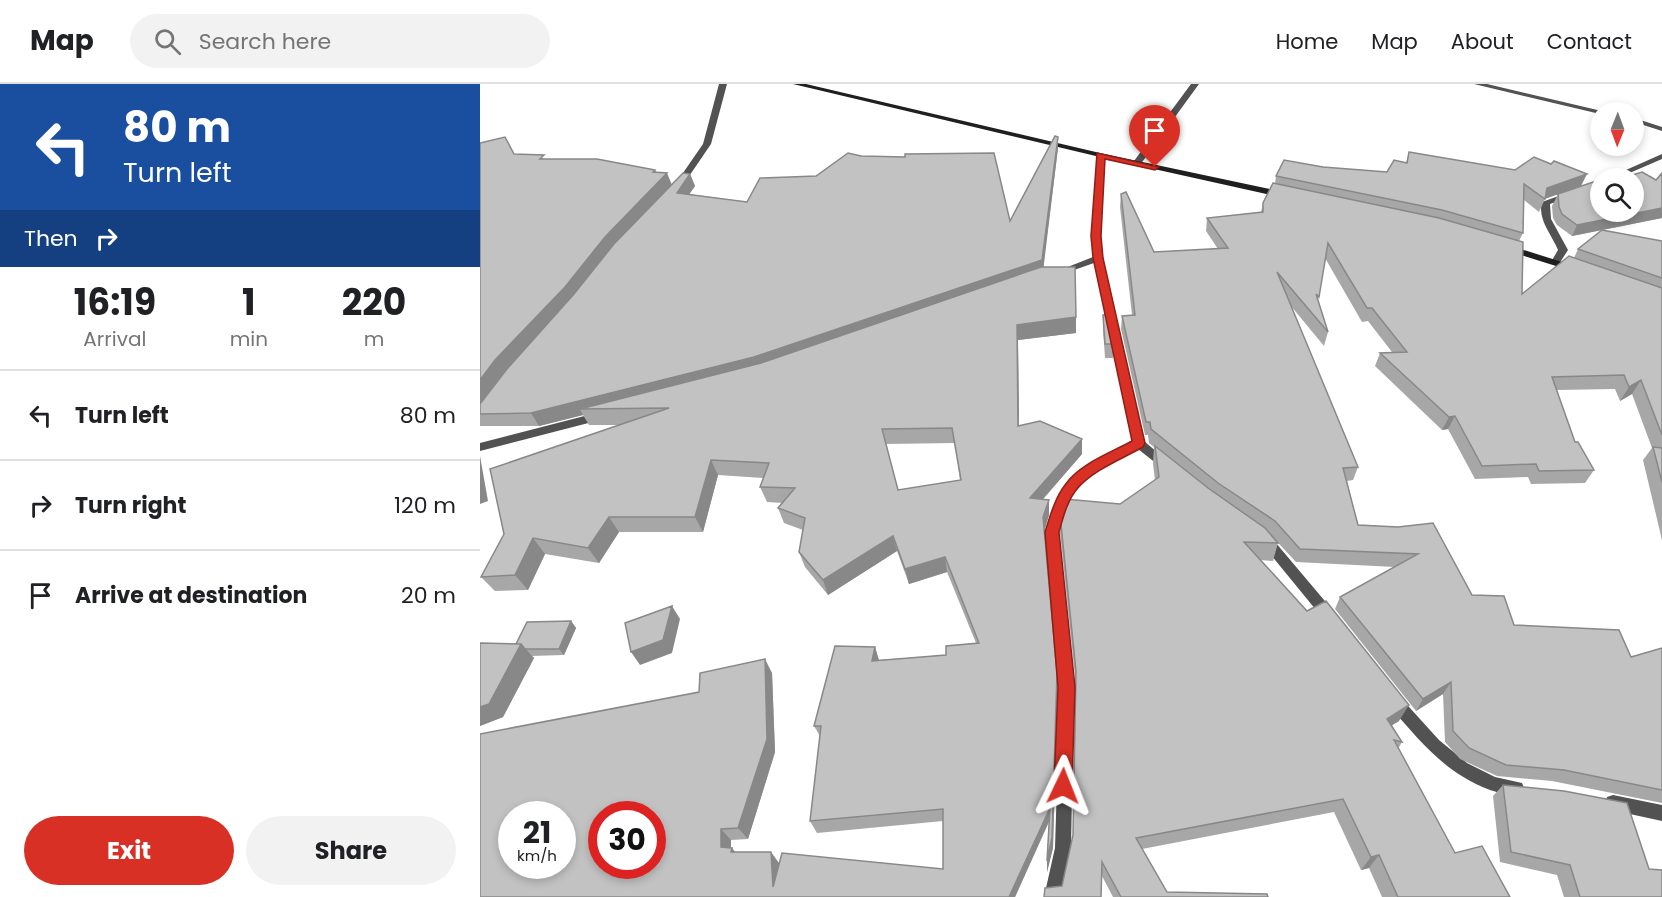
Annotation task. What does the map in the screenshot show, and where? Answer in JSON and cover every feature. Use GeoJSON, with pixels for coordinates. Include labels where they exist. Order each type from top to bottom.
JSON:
{"type":"FeatureCollection","features":[{"type":"Feature","properties":{"kind":"main road"},"geometry":{"type":"LineString","coordinates":[[797,84],[1137,164],[1291,196]]}},
{"type":"Feature","properties":{"kind":"main road"},"geometry":{"type":"LineString","coordinates":[[1502,246],[1588,274]]}},
{"type":"Feature","properties":{"kind":"street"},"geometry":{"type":"LineString","coordinates":[[674,190],[707,144],[723,84]]}},
{"type":"Feature","properties":{"kind":"street"},"geometry":{"type":"LineString","coordinates":[[1137,164],[1196,84]]}},
{"type":"Feature","properties":{"kind":"street"},"geometry":{"type":"LineString","coordinates":[[1478,84],[1590,109]]}},
{"type":"Feature","properties":{"kind":"street"},"geometry":{"type":"LineString","coordinates":[[1644,123],[1662,129]]}},
{"type":"Feature","properties":{"kind":"street"},"geometry":{"type":"LineString","coordinates":[[1100,155],[1096,236],[1098,258],[1138,443],[1174,472]]}},
{"type":"Feature","properties":{"kind":"street"},"geometry":{"type":"LineString","coordinates":[[1635,168],[1662,156]]}},
{"type":"Feature","properties":{"kind":"street"},"geometry":{"type":"LineString","coordinates":[[1556,262],[1563,250],[1559,238],[1543,214],[1544,205],[1546,202],[1590,187]]}},
{"type":"Feature","properties":{"kind":"street"},"geometry":{"type":"LineString","coordinates":[[1053,274],[1098,258]]}},
{"type":"Feature","properties":{"kind":"street"},"geometry":{"type":"LineString","coordinates":[[480,447],[611,413]]}},
{"type":"Feature","properties":{"kind":"street"},"geometry":{"type":"LineString","coordinates":[[1052,897],[1063,848],[1066,687],[1052,532],[1059,508],[1070,487],[1083,475],[1138,443]]}},
{"type":"Feature","properties":{"kind":"street"},"geometry":{"type":"LineString","coordinates":[[1257,534],[1266,540],[1311,592],[1338,628]]}},
{"type":"Feature","properties":{"kind":"street"},"geometry":{"type":"LineString","coordinates":[[1386,691],[1454,766],[1495,786],[1529,789]]}},
{"type":"Feature","properties":{"kind":"street"},"geometry":{"type":"LineString","coordinates":[[1596,800],[1662,813]]}},
{"type":"Feature","properties":{"kind":"building"},"geometry":{"type":"Polygon","coordinates":[[[1055,136],[1058,137],[1042,260],[754,357],[531,413],[480,414],[480,404],[507,369],[574,294],[614,244],[683,173],[690,174],[677,193],[747,202],[760,178],[816,176],[848,153],[861,156],[905,157],[905,154],[994,153],[1010,221],[1055,136]]]}},
{"type":"Feature","properties":{"kind":"building"},"geometry":{"type":"Polygon","coordinates":[[[505,137],[514,154],[544,155],[540,159],[597,159],[667,173],[605,237],[565,287],[495,360],[480,380],[480,143],[505,137]]]}},
{"type":"Feature","properties":{"kind":"building"},"geometry":{"type":"Polygon","coordinates":[[[1409,152],[1515,170],[1534,157],[1551,164],[1554,161],[1587,174],[1547,188],[1545,199],[1524,184],[1523,233],[1442,210],[1276,176],[1284,160],[1323,167],[1387,172],[1394,160],[1407,163],[1409,152]]]}},
{"type":"Feature","properties":{"kind":"building"},"geometry":{"type":"Polygon","coordinates":[[[1644,173],[1656,180],[1662,173],[1662,208],[1644,212],[1644,173]]]}},
{"type":"Feature","properties":{"kind":"building"},"geometry":{"type":"Polygon","coordinates":[[[1273,183],[1439,218],[1523,242],[1522,294],[1569,256],[1662,288],[1662,435],[1641,380],[1629,387],[1624,375],[1552,377],[1575,442],[1578,442],[1594,470],[1539,471],[1536,464],[1482,466],[1455,416],[1449,417],[1380,353],[1407,352],[1372,308],[1367,308],[1328,243],[1319,297],[1316,294],[1328,332],[1277,272],[1358,467],[1343,468],[1358,525],[1398,527],[1433,523],[1472,595],[1504,596],[1514,625],[1619,630],[1631,657],[1662,648],[1662,790],[1564,770],[1506,765],[1469,748],[1453,731],[1451,682],[1423,699],[1340,597],[1418,554],[1300,549],[1275,521],[1218,483],[1151,429],[1150,422],[1146,422],[1122,316],[1135,315],[1121,194],[1126,192],[1154,252],[1228,248],[1207,218],[1263,212],[1263,203],[1273,183]]]}},
{"type":"Feature","properties":{"kind":"building"},"geometry":{"type":"Polygon","coordinates":[[[1590,183],[1590,222],[1592,222],[1577,225],[1562,214],[1558,194],[1590,183]]]}},
{"type":"Feature","properties":{"kind":"building"},"geometry":{"type":"Polygon","coordinates":[[[1602,230],[1662,241],[1662,278],[1578,249],[1602,230]]]}},
{"type":"Feature","properties":{"kind":"building"},"geometry":{"type":"Polygon","coordinates":[[[1041,267],[1075,267],[1076,317],[1017,325],[1018,426],[1040,421],[1082,439],[1030,498],[1049,500],[1043,517],[1057,673],[1052,837],[1047,861],[1050,808],[1009,897],[480,897],[480,734],[699,692],[700,673],[765,659],[767,739],[738,828],[721,829],[721,847],[732,848],[731,852],[771,852],[773,887],[782,853],[943,869],[943,809],[810,821],[821,726],[814,726],[835,646],[875,647],[872,661],[946,655],[946,646],[979,643],[945,557],[905,569],[893,536],[823,580],[799,552],[805,518],[778,508],[795,488],[760,487],[769,463],[711,460],[695,517],[609,517],[588,548],[533,538],[515,575],[481,577],[504,534],[490,469],[669,408],[580,409],[761,363],[1041,267]],[[952,428],[882,429],[898,490],[961,480],[952,428]]]}},
{"type":"Feature","properties":{"kind":"building"},"geometry":{"type":"Polygon","coordinates":[[[1103,315],[1107,315],[1113,344],[1105,344],[1103,315]]]}},
{"type":"Feature","properties":{"kind":"building"},"geometry":{"type":"Polygon","coordinates":[[[1155,446],[1208,488],[1265,528],[1278,543],[1244,542],[1307,611],[1326,601],[1409,705],[1387,719],[1402,742],[1394,740],[1455,853],[1482,846],[1510,897],[1398,897],[1379,855],[1371,857],[1343,799],[1136,838],[1167,892],[1267,894],[1268,897],[1121,897],[1102,862],[1101,897],[1044,897],[1045,888],[1062,886],[1073,835],[1076,671],[1060,515],[1065,499],[1120,504],[1159,477],[1155,446]]]}},
{"type":"Feature","properties":{"kind":"building"},"geometry":{"type":"Polygon","coordinates":[[[1653,447],[1662,448],[1662,482],[1653,447]]]}},
{"type":"Feature","properties":{"kind":"building"},"geometry":{"type":"Polygon","coordinates":[[[672,606],[663,640],[631,652],[625,623],[672,606]]]}},
{"type":"Feature","properties":{"kind":"building"},"geometry":{"type":"Polygon","coordinates":[[[571,621],[559,649],[525,649],[521,644],[516,644],[527,622],[571,621]]]}},
{"type":"Feature","properties":{"kind":"building"},"geometry":{"type":"Polygon","coordinates":[[[480,643],[521,644],[489,704],[480,707],[480,643]]]}},
{"type":"Feature","properties":{"kind":"building"},"geometry":{"type":"Polygon","coordinates":[[[1503,785],[1564,791],[1627,803],[1649,869],[1662,870],[1662,897],[1580,897],[1570,865],[1511,852],[1503,785]]]}},
{"type":"Feature","properties":{"kind":"route"},"geometry":{"type":"LineString","coordinates":[[1063,786],[1066,687],[1052,532],[1059,508],[1070,487],[1083,475],[1138,443],[1099,268],[1096,236],[1100,155],[1155,167]]}}]}
